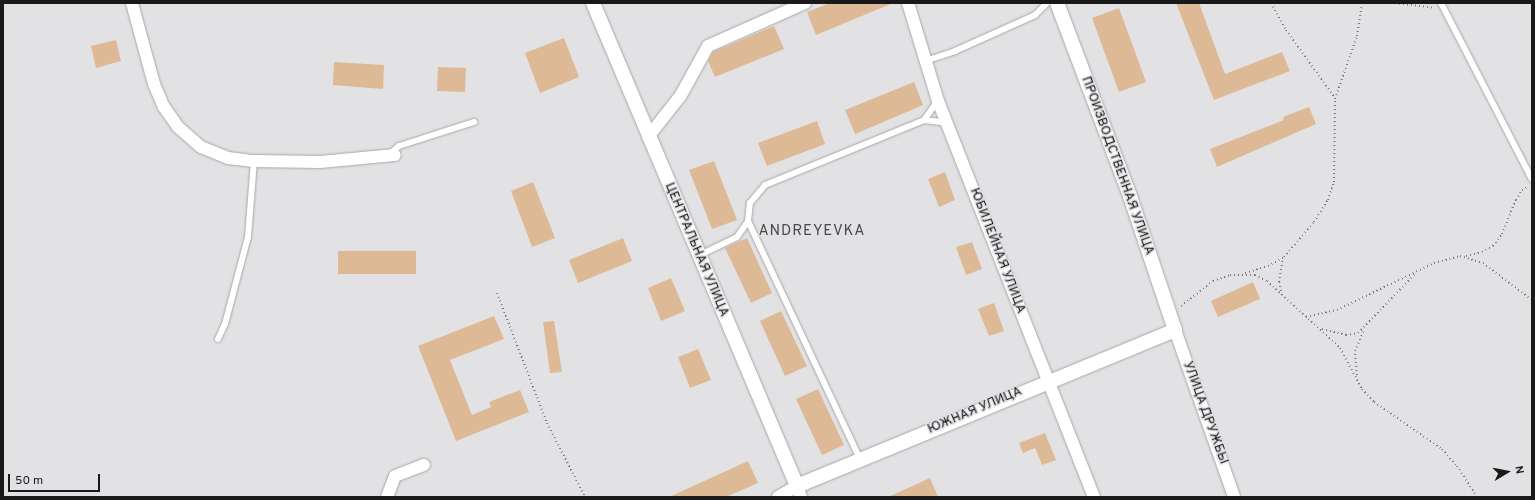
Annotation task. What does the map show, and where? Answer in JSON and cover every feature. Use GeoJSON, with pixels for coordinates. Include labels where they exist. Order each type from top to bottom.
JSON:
{"type":"FeatureCollection","features":[{"type":"Feature","properties":{"kind":"street"},"geometry":{"type":"LineString","coordinates":[[132,3],[154,84],[164,107],[178,128],[189,139],[211,153],[254,161],[320,162],[391,155]]}},
{"type":"Feature","properties":{"kind":"street","name":"ЦЕНТРАЛЬНАЯ УЛИЦА"},"geometry":{"type":"LineString","coordinates":[[593,3],[698,256],[799,491]]}},
{"type":"Feature","properties":{"kind":"street"},"geometry":{"type":"LineString","coordinates":[[648,136],[681,95],[708,46],[805,3]]}},
{"type":"Feature","properties":{"kind":"street","name":"ЮБИЛЕЙНАЯ УЛИЦА"},"geometry":{"type":"LineString","coordinates":[[908,3],[938,102],[1094,497]]}},
{"type":"Feature","properties":{"kind":"street","name":"ПРОИЗВОДСТВЕННАЯ УЛИЦА"},"geometry":{"type":"LineString","coordinates":[[1057,3],[1130,196],[1175,330]]}},
{"type":"Feature","properties":{"kind":"street","name":"ЮЖНАЯ УЛИЦА"},"geometry":{"type":"LineString","coordinates":[[778,497],[799,491],[860,459],[1175,330]]}},
{"type":"Feature","properties":{"kind":"street","name":"УЛИЦА ДРУЖБЫ"},"geometry":{"type":"LineString","coordinates":[[1175,330],[1234,497]]}},
{"type":"Feature","properties":{"kind":"street"},"geometry":{"type":"LineString","coordinates":[[387,497],[395,476],[424,465]]}},
{"type":"Feature","properties":{"kind":"lane"},"geometry":{"type":"LineString","coordinates":[[925,61],[955,51],[1035,14],[1047,3]]}},
{"type":"Feature","properties":{"kind":"lane"},"geometry":{"type":"LineString","coordinates":[[1441,3],[1532,179]]}},
{"type":"Feature","properties":{"kind":"lane"},"geometry":{"type":"LineString","coordinates":[[698,256],[737,236],[748,220],[750,203],[766,185],[924,120],[938,102]]}},
{"type":"Feature","properties":{"kind":"lane"},"geometry":{"type":"LineString","coordinates":[[924,120],[947,123]]}},
{"type":"Feature","properties":{"kind":"lane"},"geometry":{"type":"LineString","coordinates":[[391,155],[399,146],[474,122]]}},
{"type":"Feature","properties":{"kind":"lane"},"geometry":{"type":"LineString","coordinates":[[218,339],[225,324],[248,237],[254,161]]}},
{"type":"Feature","properties":{"kind":"lane"},"geometry":{"type":"LineString","coordinates":[[748,220],[860,459]]}},
{"type":"Feature","properties":{"kind":"path"},"geometry":{"type":"LineString","coordinates":[[1272,3],[1286,30],[1335,99]]}},
{"type":"Feature","properties":{"kind":"path"},"geometry":{"type":"LineString","coordinates":[[1170,315],[1213,281],[1268,266],[1284,257],[1314,222],[1328,200],[1334,182],[1335,99],[1357,36],[1362,3]]}},
{"type":"Feature","properties":{"kind":"path"},"geometry":{"type":"LineString","coordinates":[[1395,3],[1430,7],[1447,14]]}},
{"type":"Feature","properties":{"kind":"path"},"geometry":{"type":"LineString","coordinates":[[1306,317],[1337,310],[1415,275],[1434,263],[1482,252],[1493,246],[1502,234],[1522,190],[1532,184]]}},
{"type":"Feature","properties":{"kind":"path"},"geometry":{"type":"LineString","coordinates":[[1460,256],[1483,263],[1532,300]]}},
{"type":"Feature","properties":{"kind":"path"},"geometry":{"type":"LineString","coordinates":[[1283,296],[1280,275],[1284,257]]}},
{"type":"Feature","properties":{"kind":"path"},"geometry":{"type":"LineString","coordinates":[[1243,274],[1255,275],[1267,281],[1306,317],[1322,329],[1340,348],[1358,380],[1374,402],[1442,449],[1458,466],[1477,497]]}},
{"type":"Feature","properties":{"kind":"path"},"geometry":{"type":"LineString","coordinates":[[1322,329],[1346,335],[1358,333],[1364,329],[1415,275]]}},
{"type":"Feature","properties":{"kind":"path"},"geometry":{"type":"LineString","coordinates":[[497,293],[547,423],[586,497]]}},
{"type":"Feature","properties":{"kind":"path"},"geometry":{"type":"LineString","coordinates":[[1358,380],[1355,351],[1364,329]]}},
{"type":"Feature","properties":{"kind":"building"},"geometry":{"type":"Polygon","coordinates":[[[830,3],[893,3],[816,35],[807,12],[830,3]]]}},
{"type":"Feature","properties":{"kind":"building"},"geometry":{"type":"Polygon","coordinates":[[[1176,3],[1199,3],[1225,74],[1282,52],[1290,71],[1214,100],[1176,3]]]}},
{"type":"Feature","properties":{"kind":"building"},"geometry":{"type":"Polygon","coordinates":[[[1119,8],[1146,82],[1119,92],[1092,18],[1119,8]]]}},
{"type":"Feature","properties":{"kind":"building"},"geometry":{"type":"Polygon","coordinates":[[[774,26],[784,49],[715,77],[708,61],[713,52],[774,26]]]}},
{"type":"Feature","properties":{"kind":"building"},"geometry":{"type":"Polygon","coordinates":[[[564,38],[579,77],[540,93],[525,53],[564,38]]]}},
{"type":"Feature","properties":{"kind":"building"},"geometry":{"type":"Polygon","coordinates":[[[116,40],[121,61],[96,68],[91,46],[116,40]]]}},
{"type":"Feature","properties":{"kind":"building"},"geometry":{"type":"Polygon","coordinates":[[[334,62],[384,65],[383,89],[333,85],[334,62]]]}},
{"type":"Feature","properties":{"kind":"building"},"geometry":{"type":"Polygon","coordinates":[[[438,67],[466,68],[465,92],[437,91],[438,67]]]}},
{"type":"Feature","properties":{"kind":"building"},"geometry":{"type":"Polygon","coordinates":[[[914,82],[923,105],[855,134],[845,110],[914,82]]]}},
{"type":"Feature","properties":{"kind":"building"},"geometry":{"type":"Polygon","coordinates":[[[1309,107],[1316,124],[1217,167],[1210,149],[1284,120],[1283,117],[1309,107]]]}},
{"type":"Feature","properties":{"kind":"building"},"geometry":{"type":"Polygon","coordinates":[[[817,121],[825,144],[767,166],[758,143],[817,121]]]}},
{"type":"Feature","properties":{"kind":"building"},"geometry":{"type":"Polygon","coordinates":[[[714,161],[737,220],[712,229],[689,170],[714,161]]]}},
{"type":"Feature","properties":{"kind":"building"},"geometry":{"type":"Polygon","coordinates":[[[945,172],[955,200],[939,207],[928,179],[945,172]]]}},
{"type":"Feature","properties":{"kind":"building"},"geometry":{"type":"Polygon","coordinates":[[[533,182],[555,238],[532,247],[511,191],[533,182]]]}},
{"type":"Feature","properties":{"kind":"building"},"geometry":{"type":"Polygon","coordinates":[[[623,238],[632,261],[578,283],[569,260],[623,238]]]}},
{"type":"Feature","properties":{"kind":"building"},"geometry":{"type":"Polygon","coordinates":[[[747,238],[772,293],[751,303],[725,248],[747,238]]]}},
{"type":"Feature","properties":{"kind":"building"},"geometry":{"type":"Polygon","coordinates":[[[972,242],[982,269],[966,275],[956,247],[972,242]]]}},
{"type":"Feature","properties":{"kind":"building"},"geometry":{"type":"Polygon","coordinates":[[[338,251],[416,251],[416,274],[338,274],[338,251]]]}},
{"type":"Feature","properties":{"kind":"building"},"geometry":{"type":"Polygon","coordinates":[[[671,278],[685,311],[661,321],[648,288],[671,278]]]}},
{"type":"Feature","properties":{"kind":"building"},"geometry":{"type":"Polygon","coordinates":[[[1253,282],[1260,299],[1218,317],[1211,301],[1253,282]]]}},
{"type":"Feature","properties":{"kind":"building"},"geometry":{"type":"Polygon","coordinates":[[[994,303],[1004,331],[989,336],[978,309],[994,303]]]}},
{"type":"Feature","properties":{"kind":"building"},"geometry":{"type":"Polygon","coordinates":[[[781,311],[807,366],[785,376],[760,321],[781,311]]]}},
{"type":"Feature","properties":{"kind":"building"},"geometry":{"type":"Polygon","coordinates":[[[494,316],[504,339],[450,360],[472,415],[491,407],[489,402],[520,390],[529,412],[456,441],[418,346],[494,316]]]}},
{"type":"Feature","properties":{"kind":"building"},"geometry":{"type":"Polygon","coordinates":[[[554,321],[562,372],[550,373],[543,322],[554,321]]]}},
{"type":"Feature","properties":{"kind":"building"},"geometry":{"type":"Polygon","coordinates":[[[698,349],[711,380],[690,388],[678,357],[698,349]]]}},
{"type":"Feature","properties":{"kind":"building"},"geometry":{"type":"Polygon","coordinates":[[[818,389],[844,445],[822,455],[796,399],[818,389]]]}},
{"type":"Feature","properties":{"kind":"building"},"geometry":{"type":"Polygon","coordinates":[[[1045,433],[1056,460],[1042,465],[1035,448],[1023,453],[1019,443],[1045,433]]]}},
{"type":"Feature","properties":{"kind":"building"},"geometry":{"type":"Polygon","coordinates":[[[748,461],[758,483],[726,497],[669,497],[748,461]]]}},
{"type":"Feature","properties":{"kind":"building"},"geometry":{"type":"Polygon","coordinates":[[[930,478],[938,497],[888,497],[930,478]]]}},
{"type":"Feature","properties":{"kind":"district","name":"ANDREYEVKA"},"geometry":{"type":"Point","coordinates":[812,232]}}]}
